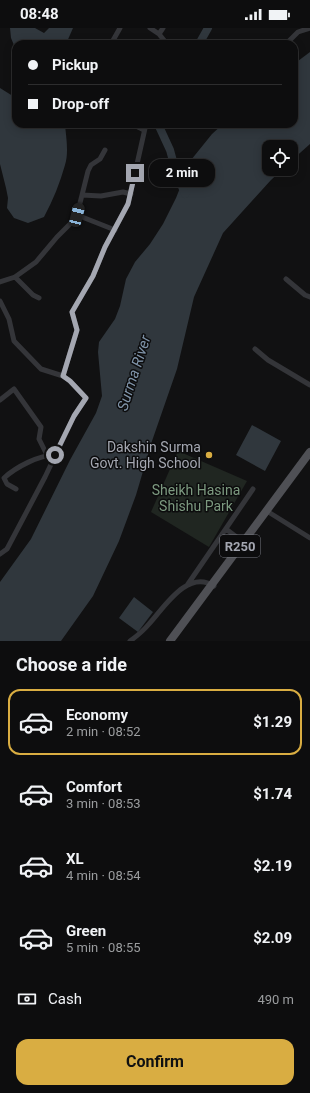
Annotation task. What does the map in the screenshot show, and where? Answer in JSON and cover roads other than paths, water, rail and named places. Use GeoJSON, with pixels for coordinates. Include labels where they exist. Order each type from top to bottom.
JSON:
{"type":"FeatureCollection","features":[{"type":"Feature","properties":{"kind":"main road","name":"R250"},"geometry":{"type":"LineString","coordinates":[[213,586],[243,542],[310,452]]}},
{"type":"Feature","properties":{"kind":"main road","name":"R250"},"geometry":{"type":"LineString","coordinates":[[170,641],[184,625],[310,459]]}},
{"type":"Feature","properties":{"kind":"main road","name":"R250"},"geometry":{"type":"LineString","coordinates":[[175,641],[184,625]]}},
{"type":"Feature","properties":{"kind":"street"},"geometry":{"type":"LineString","coordinates":[[113,40],[120,28]]}},
{"type":"Feature","properties":{"kind":"street"},"geometry":{"type":"LineString","coordinates":[[150,28],[159,34],[164,40]]}},
{"type":"Feature","properties":{"kind":"street"},"geometry":{"type":"LineString","coordinates":[[159,34],[163,28]]}},
{"type":"Feature","properties":{"kind":"street"},"geometry":{"type":"LineString","coordinates":[[290,40],[298,32],[310,28]]}},
{"type":"Feature","properties":{"kind":"street"},"geometry":{"type":"LineString","coordinates":[[63,376],[77,330],[72,312],[93,276],[105,247],[128,204],[145,128]]}},
{"type":"Feature","properties":{"kind":"street"},"geometry":{"type":"LineString","coordinates":[[0,282],[14,277],[36,262],[77,215],[88,171],[91,165],[100,160],[105,150]]}},
{"type":"Feature","properties":{"kind":"street"},"geometry":{"type":"LineString","coordinates":[[82,195],[101,196],[123,192],[131,194]]}},
{"type":"Feature","properties":{"kind":"street"},"geometry":{"type":"LineString","coordinates":[[77,215],[115,230]]}},
{"type":"Feature","properties":{"kind":"street"},"geometry":{"type":"LineString","coordinates":[[14,277],[39,298]]}},
{"type":"Feature","properties":{"kind":"street"},"geometry":{"type":"LineString","coordinates":[[286,279],[305,295],[310,297]]}},
{"type":"Feature","properties":{"kind":"street"},"geometry":{"type":"LineString","coordinates":[[0,301],[2,308],[9,319],[14,341],[41,369],[63,376],[70,381],[86,398],[74,416],[7,549],[0,554]]}},
{"type":"Feature","properties":{"kind":"street"},"geometry":{"type":"LineString","coordinates":[[255,349],[268,360],[310,385]]}},
{"type":"Feature","properties":{"kind":"street"},"geometry":{"type":"LineString","coordinates":[[0,400],[14,389],[41,427],[39,439],[47,455]]}},
{"type":"Feature","properties":{"kind":"street"},"geometry":{"type":"LineString","coordinates":[[16,489],[7,484],[4,478],[18,467],[47,455],[55,455]]}},
{"type":"Feature","properties":{"kind":"street"},"geometry":{"type":"LineString","coordinates":[[130,641],[149,624],[169,599],[188,584],[254,489]]}},
{"type":"Feature","properties":{"kind":"street"},"geometry":{"type":"LineString","coordinates":[[270,513],[310,538]]}},
{"type":"Feature","properties":{"kind":"street"},"geometry":{"type":"LineString","coordinates":[[226,529],[243,542]]}},
{"type":"Feature","properties":{"kind":"street"},"geometry":{"type":"LineString","coordinates":[[188,584],[204,583],[213,586]]}},
{"type":"Feature","properties":{"kind":"water"},"geometry":{"type":"Polygon","coordinates":[[[10,28],[35,28],[44,33],[49,28],[73,28],[68,40],[12,40],[10,28]]]}},
{"type":"Feature","properties":{"kind":"water","name":"Surma River"},"geometry":{"type":"Polygon","coordinates":[[[310,52],[310,144],[298,155],[298,140],[262,140],[262,176],[275,176],[223,233],[194,297],[177,369],[152,441],[136,495],[119,541],[93,596],[61,641],[0,641],[0,582],[31,539],[70,460],[96,413],[102,396],[98,352],[99,342],[115,319],[120,306],[126,279],[135,262],[150,244],[163,224],[176,198],[191,160],[219,128],[298,128],[298,61],[310,52]]]}},
{"type":"Feature","properties":{"kind":"water"},"geometry":{"type":"Polygon","coordinates":[[[0,88],[12,96],[12,128],[65,128],[67,155],[65,165],[59,185],[44,217],[28,223],[14,218],[7,208],[8,198],[0,164],[0,88]]]}},
{"type":"Feature","properties":{"kind":"water"},"geometry":{"type":"Polygon","coordinates":[[[252,425],[281,441],[265,471],[236,455],[252,425]]]}},
{"type":"Feature","properties":{"kind":"water"},"geometry":{"type":"Polygon","coordinates":[[[134,597],[153,612],[138,632],[119,618],[134,597]]]}},
{"type":"Feature","properties":{"kind":"waterway"},"geometry":{"type":"LineString","coordinates":[[201,40],[208,28]]}},
{"type":"Feature","properties":{"kind":"waterway"},"geometry":{"type":"LineString","coordinates":[[160,128],[170,150],[176,172],[185,194]]}},
{"type":"Feature","properties":{"kind":"place","name":"Dakshin Surma Govt. High School"},"geometry":{"type":"Point","coordinates":[209,455]}},
{"type":"Feature","properties":{"kind":"park label","name":"Sheikh Hasina Shishu Park"},"geometry":{"type":"Point","coordinates":[196,498]}}]}
